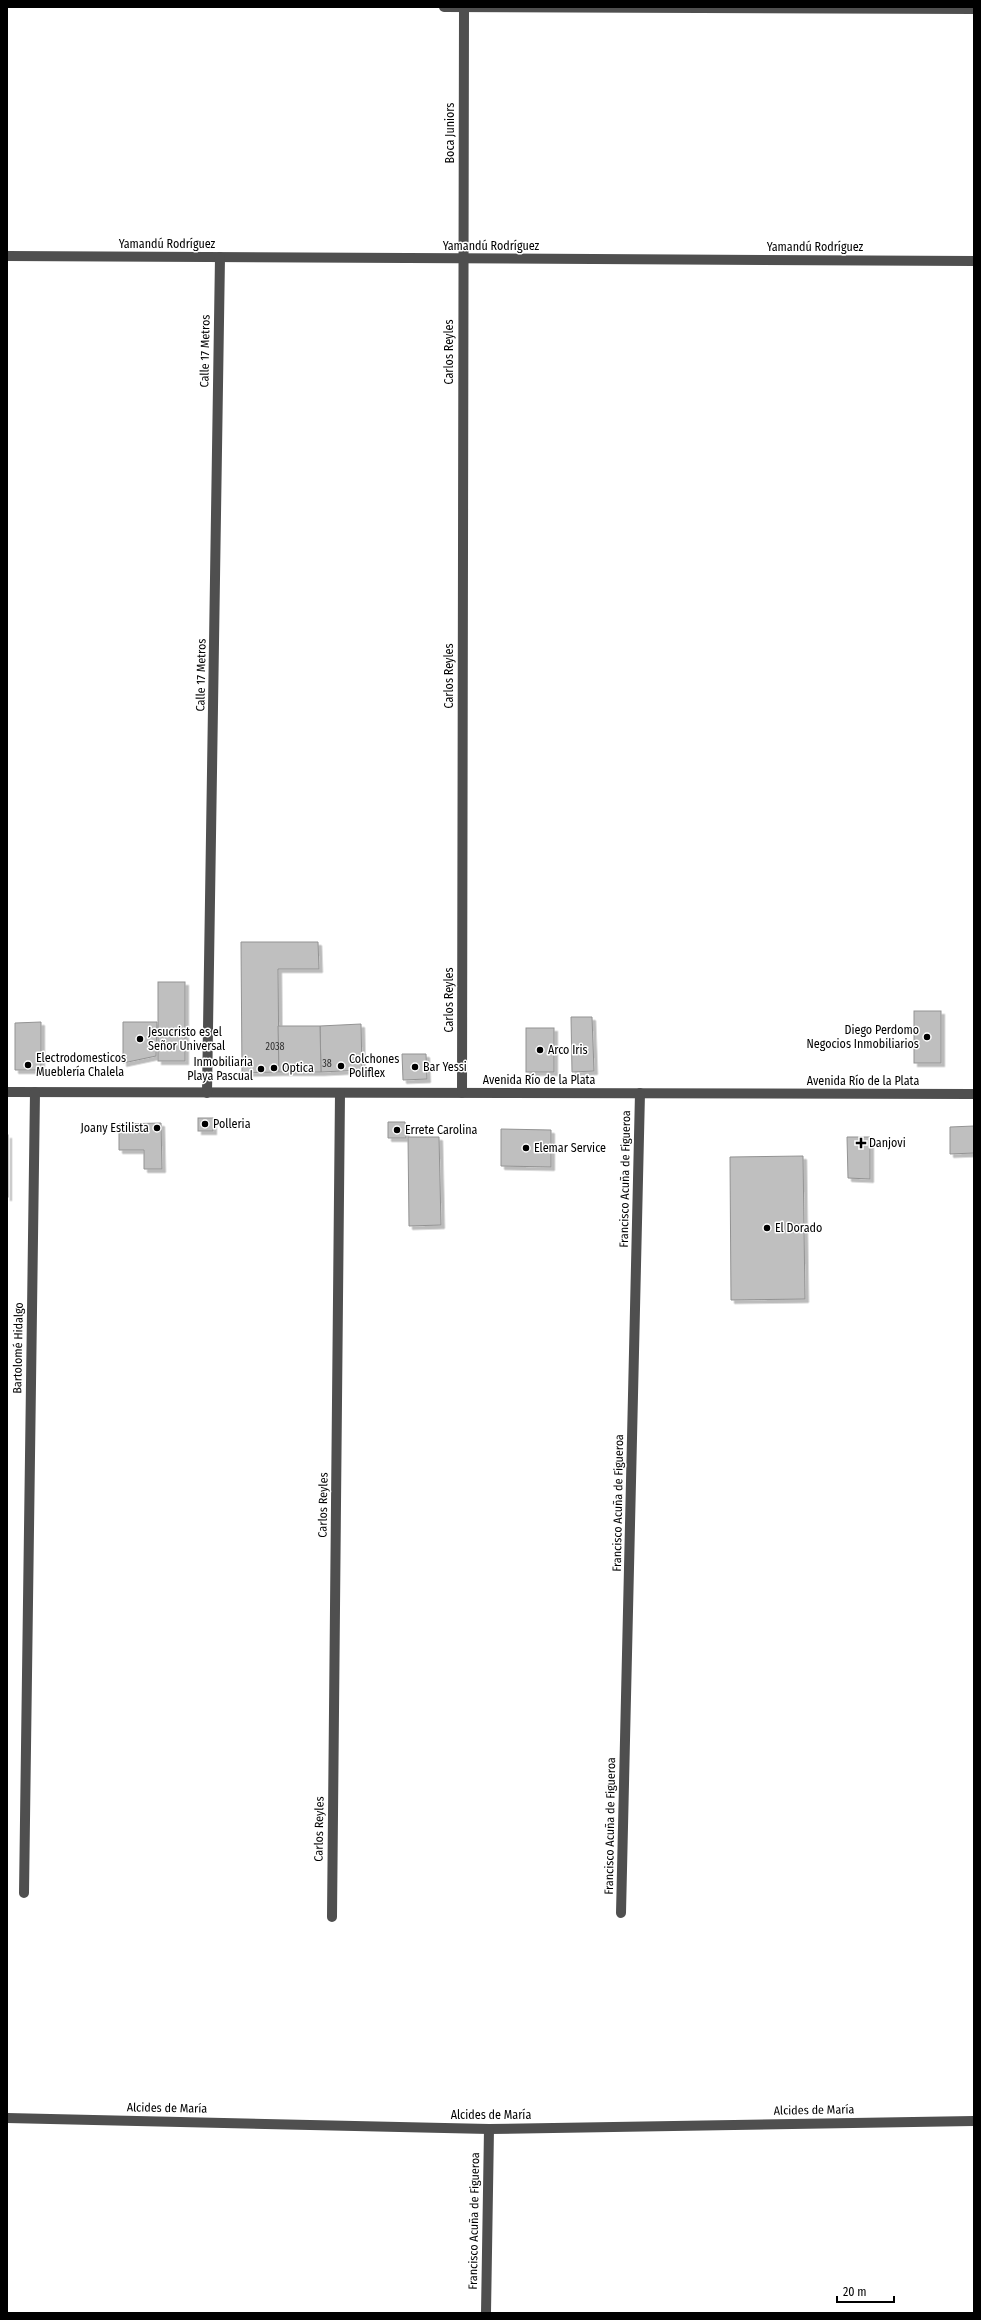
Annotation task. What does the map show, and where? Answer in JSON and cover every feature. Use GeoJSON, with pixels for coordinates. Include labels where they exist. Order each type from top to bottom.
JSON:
{"type":"FeatureCollection","features":[{"type":"Feature","properties":{"kind":"street"},"geometry":{"type":"LineString","coordinates":[[444,7],[974,9]]}},
{"type":"Feature","properties":{"kind":"street","name":"Boca Juniors"},"geometry":{"type":"LineString","coordinates":[[462,259],[464,7]]}},
{"type":"Feature","properties":{"kind":"street","name":"Yamandú Rodríguez"},"geometry":{"type":"LineString","coordinates":[[7,256],[974,261]]}},
{"type":"Feature","properties":{"kind":"street","name":"Calle 17 Metros"},"geometry":{"type":"LineString","coordinates":[[207,1092],[220,257]]}},
{"type":"Feature","properties":{"kind":"street","name":"Carlos Reyles"},"geometry":{"type":"LineString","coordinates":[[462,259],[462,1093]]}},
{"type":"Feature","properties":{"kind":"street","name":"Avenida Río de la Plata"},"geometry":{"type":"LineString","coordinates":[[7,1092],[974,1094]]}},
{"type":"Feature","properties":{"kind":"street","name":"Bartolomé Hidalgo"},"geometry":{"type":"LineString","coordinates":[[24,1893],[35,1092]]}},
{"type":"Feature","properties":{"kind":"street","name":"Carlos Reyles"},"geometry":{"type":"LineString","coordinates":[[332,1917],[340,1093]]}},
{"type":"Feature","properties":{"kind":"street","name":"Francisco Acuña de Figueroa"},"geometry":{"type":"LineString","coordinates":[[622,1912],[640,1093]]}},
{"type":"Feature","properties":{"kind":"street","name":"Alcides de María"},"geometry":{"type":"LineString","coordinates":[[7,2118],[489,2129],[974,2121]]}},
{"type":"Feature","properties":{"kind":"street","name":"Francisco Acuña de Figueroa"},"geometry":{"type":"LineString","coordinates":[[486,2313],[489,2129]]}},
{"type":"Feature","properties":{"kind":"building"},"geometry":{"type":"Polygon","coordinates":[[[241,942],[318,942],[319,969],[278,969],[279,1072],[242,1073],[241,942]]]}},
{"type":"Feature","properties":{"kind":"building"},"geometry":{"type":"Polygon","coordinates":[[[158,982],[185,982],[185,1061],[158,1061],[158,982]]]}},
{"type":"Feature","properties":{"kind":"building","name":"Diego Perdomo Negocios Inmobiliarios"},"geometry":{"type":"Polygon","coordinates":[[[914,1011],[941,1011],[941,1063],[914,1063],[914,1011]]]}},
{"type":"Feature","properties":{"kind":"building"},"geometry":{"type":"Polygon","coordinates":[[[571,1017],[592,1017],[594,1071],[572,1072],[571,1017]]]}},
{"type":"Feature","properties":{"kind":"building"},"geometry":{"type":"Polygon","coordinates":[[[41,1022],[41,1070],[15,1070],[15,1023],[41,1022]]]}},
{"type":"Feature","properties":{"kind":"building","name":"Jesucristo es el Señor Universal"},"geometry":{"type":"Polygon","coordinates":[[[123,1022],[157,1022],[156,1056],[123,1063],[123,1022]]]}},
{"type":"Feature","properties":{"kind":"building"},"geometry":{"type":"Polygon","coordinates":[[[361,1024],[362,1070],[321,1072],[320,1026],[361,1024]]]}},
{"type":"Feature","properties":{"kind":"building"},"geometry":{"type":"Polygon","coordinates":[[[278,1026],[320,1026],[321,1072],[279,1072],[278,1026]]]}},
{"type":"Feature","properties":{"kind":"building","name":"Arco Iris"},"geometry":{"type":"Polygon","coordinates":[[[526,1028],[554,1028],[554,1072],[526,1072],[526,1028]]]}},
{"type":"Feature","properties":{"kind":"building","name":"Bar Yessi"},"geometry":{"type":"Polygon","coordinates":[[[402,1054],[426,1054],[427,1079],[403,1080],[402,1054]]]}},
{"type":"Feature","properties":{"kind":"building","name":"Polleria"},"geometry":{"type":"Polygon","coordinates":[[[198,1118],[213,1118],[213,1131],[198,1131],[198,1118]]]}},
{"type":"Feature","properties":{"kind":"building","name":"Errete Carolina"},"geometry":{"type":"Polygon","coordinates":[[[388,1122],[405,1122],[406,1138],[388,1138],[388,1122]]]}},
{"type":"Feature","properties":{"kind":"building"},"geometry":{"type":"Polygon","coordinates":[[[161,1123],[162,1169],[144,1169],[144,1150],[119,1150],[119,1124],[161,1123]]]}},
{"type":"Feature","properties":{"kind":"building"},"geometry":{"type":"Polygon","coordinates":[[[974,1126],[974,1153],[950,1154],[950,1127],[974,1126]]]}},
{"type":"Feature","properties":{"kind":"building","name":"Elemar Service"},"geometry":{"type":"Polygon","coordinates":[[[501,1129],[551,1130],[551,1167],[501,1166],[501,1129]]]}},
{"type":"Feature","properties":{"kind":"building"},"geometry":{"type":"Polygon","coordinates":[[[8,1135],[8,1197],[7,1197],[8,1135]]]}},
{"type":"Feature","properties":{"kind":"building"},"geometry":{"type":"Polygon","coordinates":[[[408,1137],[439,1137],[441,1225],[409,1226],[408,1137]]]}},
{"type":"Feature","properties":{"kind":"building"},"geometry":{"type":"Polygon","coordinates":[[[847,1137],[870,1137],[870,1179],[848,1178],[847,1137]]]}},
{"type":"Feature","properties":{"kind":"building","name":"El Dorado"},"geometry":{"type":"Polygon","coordinates":[[[803,1156],[805,1299],[731,1300],[730,1157],[803,1156]]]}},
{"type":"Feature","properties":{"kind":"place","name":"Diego Perdomo Negocios Inmobiliarios"},"geometry":{"type":"Point","coordinates":[927,1037]}},
{"type":"Feature","properties":{"kind":"place","name":"Jesucristo es el Señor Universal"},"geometry":{"type":"Point","coordinates":[140,1039]}},
{"type":"Feature","properties":{"kind":"place","name":"Arco Iris"},"geometry":{"type":"Point","coordinates":[540,1050]}},
{"type":"Feature","properties":{"kind":"place","name":"Electrodomesticos Mueblería Chalela"},"geometry":{"type":"Point","coordinates":[28,1065]}},
{"type":"Feature","properties":{"kind":"place","name":"Colchones Poliflex"},"geometry":{"type":"Point","coordinates":[341,1066]}},
{"type":"Feature","properties":{"kind":"place","name":"Bar Yessi"},"geometry":{"type":"Point","coordinates":[415,1067]}},
{"type":"Feature","properties":{"kind":"place","name":"Optica"},"geometry":{"type":"Point","coordinates":[274,1068]}},
{"type":"Feature","properties":{"kind":"place","name":"Inmobiliaria Playa Pascual"},"geometry":{"type":"Point","coordinates":[261,1069]}},
{"type":"Feature","properties":{"kind":"place","name":"Polleria"},"geometry":{"type":"Point","coordinates":[205,1124]}},
{"type":"Feature","properties":{"kind":"place","name":"Joany Estilista"},"geometry":{"type":"Point","coordinates":[157,1128]}},
{"type":"Feature","properties":{"kind":"place","name":"Errete Carolina"},"geometry":{"type":"Point","coordinates":[397,1130]}},
{"type":"Feature","properties":{"kind":"place","name":"Danjovi"},"geometry":{"type":"Point","coordinates":[861,1143]}},
{"type":"Feature","properties":{"kind":"place","name":"Elemar Service"},"geometry":{"type":"Point","coordinates":[526,1148]}},
{"type":"Feature","properties":{"kind":"place","name":"El Dorado"},"geometry":{"type":"Point","coordinates":[767,1228]}}]}
